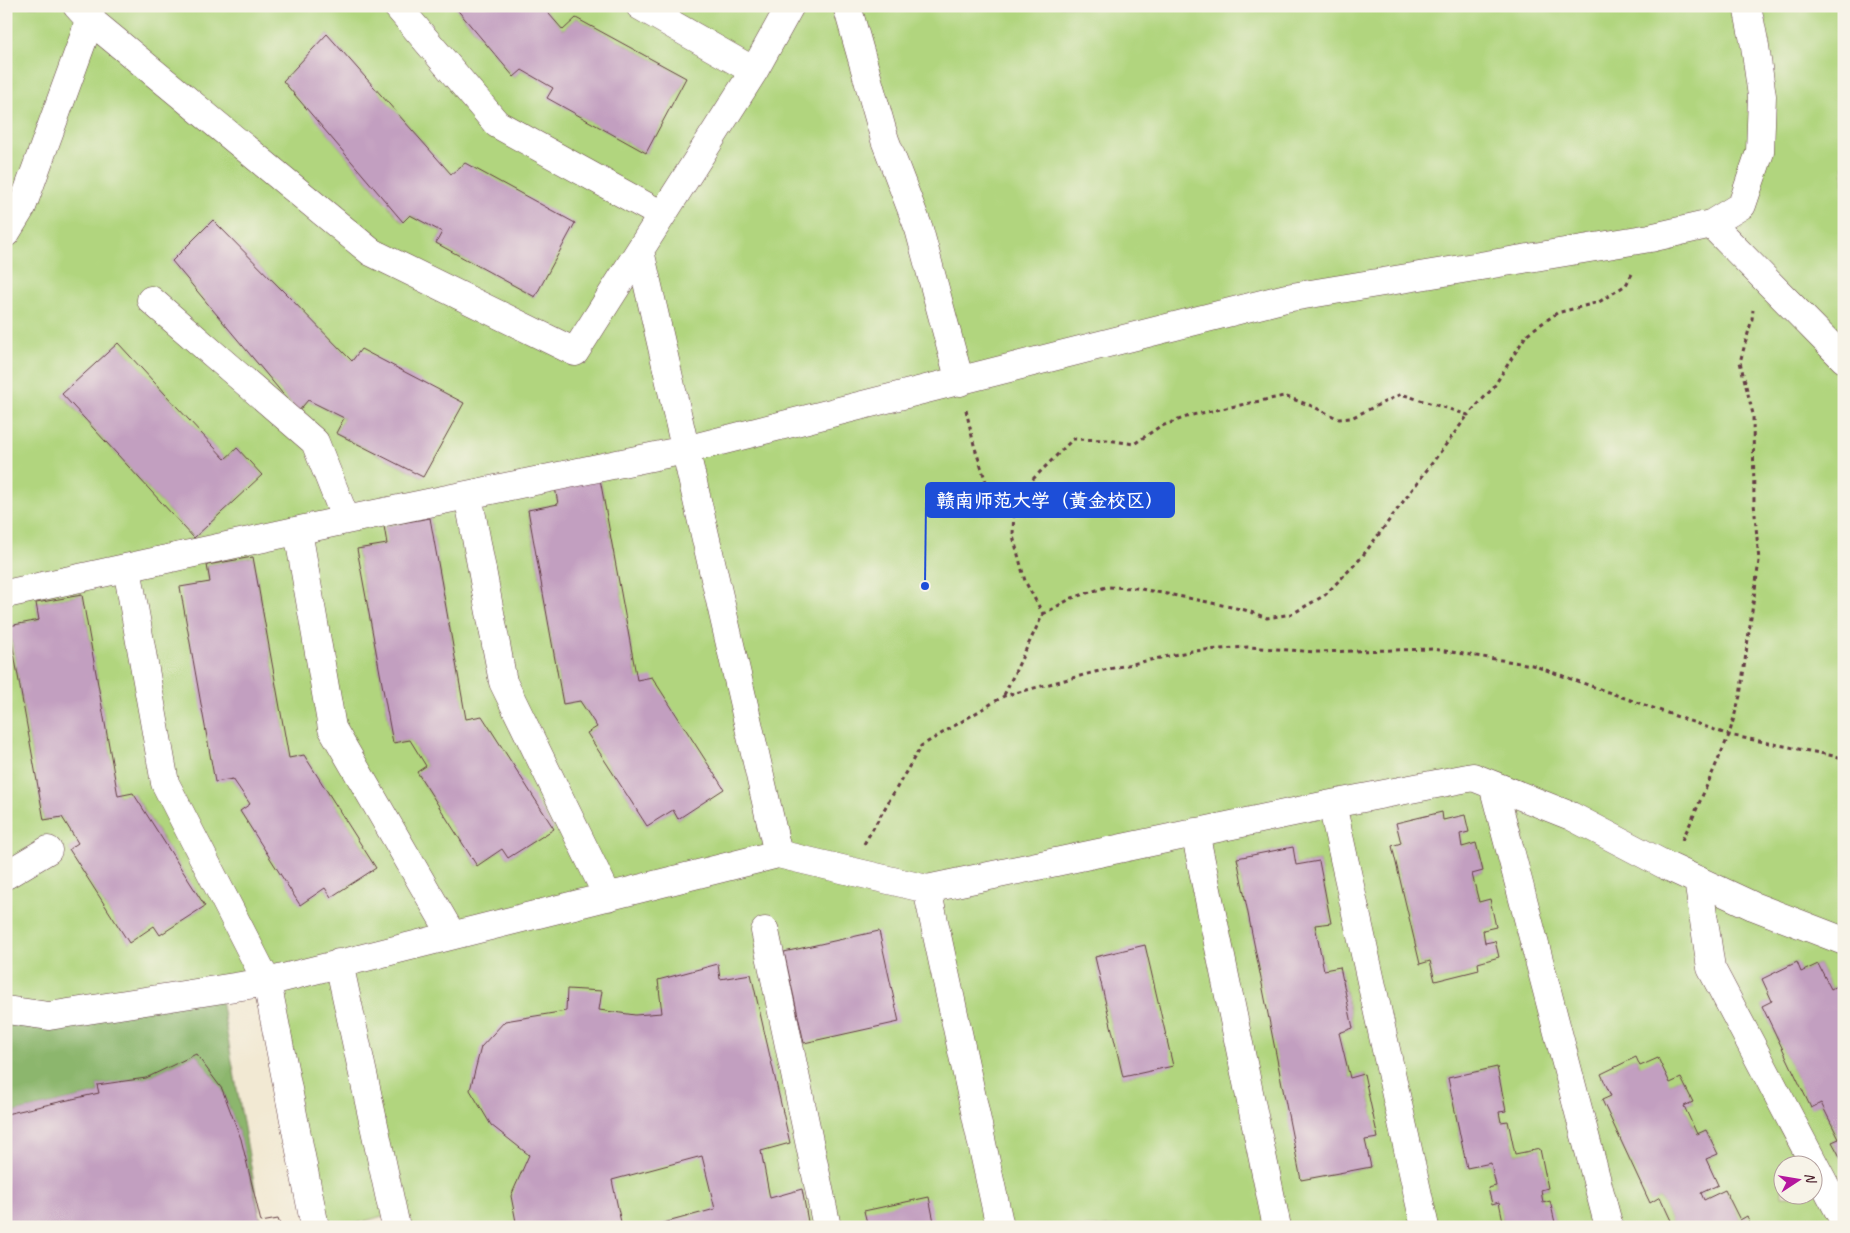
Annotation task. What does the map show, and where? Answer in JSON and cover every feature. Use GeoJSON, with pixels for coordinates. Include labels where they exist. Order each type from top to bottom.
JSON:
{"type":"FeatureCollection","features":[{"type":"Feature","properties":{"kind":"street"},"geometry":{"type":"LineString","coordinates":[[396,6],[497,124],[662,215]]}},
{"type":"Feature","properties":{"kind":"street"},"geometry":{"type":"LineString","coordinates":[[640,6],[754,71]]}},
{"type":"Feature","properties":{"kind":"street"},"geometry":{"type":"LineString","coordinates":[[86,11],[371,252],[575,352],[754,71],[790,6]]}},
{"type":"Feature","properties":{"kind":"street"},"geometry":{"type":"LineString","coordinates":[[847,6],[885,140],[919,229],[960,382]]}},
{"type":"Feature","properties":{"kind":"street"},"geometry":{"type":"LineString","coordinates":[[6,594],[346,520],[685,450],[960,382],[1286,298],[1650,238],[1712,224],[1742,205],[1760,152],[1762,96],[1747,6]]}},
{"type":"Feature","properties":{"kind":"street"},"geometry":{"type":"LineString","coordinates":[[6,233],[22,207],[85,34],[86,11]]}},
{"type":"Feature","properties":{"kind":"street"},"geometry":{"type":"LineString","coordinates":[[1712,224],[1844,359]]}},
{"type":"Feature","properties":{"kind":"street"},"geometry":{"type":"LineString","coordinates":[[640,251],[778,854]]}},
{"type":"Feature","properties":{"kind":"street"},"geometry":{"type":"LineString","coordinates":[[151,300],[315,442],[346,520]]}},
{"type":"Feature","properties":{"kind":"street"},"geometry":{"type":"LineString","coordinates":[[468,495],[503,682],[608,897]]}},
{"type":"Feature","properties":{"kind":"street"},"geometry":{"type":"LineString","coordinates":[[298,531],[332,728],[452,935]]}},
{"type":"Feature","properties":{"kind":"street"},"geometry":{"type":"LineString","coordinates":[[127,568],[165,783],[266,982],[315,1227]]}},
{"type":"Feature","properties":{"kind":"street"},"geometry":{"type":"LineString","coordinates":[[6,1010],[49,1016],[266,982],[778,854],[926,889],[1195,832],[1474,777],[1571,816],[1667,866],[1753,906],[1844,941]]}},
{"type":"Feature","properties":{"kind":"street"},"geometry":{"type":"LineString","coordinates":[[1493,784],[1609,1227]]}},
{"type":"Feature","properties":{"kind":"street"},"geometry":{"type":"LineString","coordinates":[[1332,804],[1423,1226]]}},
{"type":"Feature","properties":{"kind":"street"},"geometry":{"type":"LineString","coordinates":[[1195,832],[1278,1227]]}},
{"type":"Feature","properties":{"kind":"street"},"geometry":{"type":"LineString","coordinates":[[6,875],[48,850]]}},
{"type":"Feature","properties":{"kind":"street"},"geometry":{"type":"LineString","coordinates":[[1698,880],[1712,968],[1844,1220]]}},
{"type":"Feature","properties":{"kind":"street"},"geometry":{"type":"LineString","coordinates":[[926,889],[1000,1227]]}},
{"type":"Feature","properties":{"kind":"street"},"geometry":{"type":"LineString","coordinates":[[765,932],[827,1227]]}},
{"type":"Feature","properties":{"kind":"street"},"geometry":{"type":"LineString","coordinates":[[340,963],[396,1227]]}},
{"type":"Feature","properties":{"kind":"path"},"geometry":{"type":"LineString","coordinates":[[1004,696],[1044,614],[1072,598],[1106,587],[1136,588],[1245,610],[1267,618],[1292,614],[1325,595],[1361,558],[1468,415],[1493,388],[1527,334],[1557,313],[1599,302],[1626,286],[1650,238]]}},
{"type":"Feature","properties":{"kind":"path"},"geometry":{"type":"LineString","coordinates":[[1667,866],[1690,824],[1729,735],[1740,696],[1759,561],[1754,503],[1753,414],[1740,362],[1752,319],[1754,267]]}},
{"type":"Feature","properties":{"kind":"path"},"geometry":{"type":"LineString","coordinates":[[960,382],[974,445],[986,482],[1014,505]]}},
{"type":"Feature","properties":{"kind":"path"},"geometry":{"type":"LineString","coordinates":[[1044,614],[1025,581],[1013,536],[1014,505],[1027,485],[1073,439],[1107,440],[1134,444],[1159,427],[1192,415],[1284,396],[1312,406],[1339,419],[1351,418],[1401,394],[1468,415]]}},
{"type":"Feature","properties":{"kind":"path"},"geometry":{"type":"LineString","coordinates":[[848,871],[921,746],[1004,696],[1095,672],[1192,652],[1248,646],[1316,652],[1432,649],[1532,665],[1729,735],[1844,758]]}},
{"type":"Feature","properties":{"kind":"green space"},"geometry":{"type":"Polygon","coordinates":[[[6,6],[454,6],[514,77],[522,70],[553,88],[548,98],[646,153],[686,78],[576,18],[563,30],[542,6],[1844,6],[1844,986],[1842,983],[1831,989],[1818,964],[1801,972],[1796,962],[1762,979],[1772,1001],[1762,1006],[1811,1107],[1821,1103],[1839,1139],[1832,1142],[1844,1164],[1844,1227],[1752,1227],[1747,1217],[1740,1220],[1725,1190],[1705,1200],[1701,1193],[1718,1185],[1706,1159],[1718,1154],[1706,1130],[1697,1134],[1684,1106],[1693,1102],[1681,1078],[1670,1083],[1640,1066],[1636,1057],[1601,1074],[1611,1096],[1602,1100],[1650,1202],[1660,1197],[1674,1227],[1556,1227],[1550,1202],[1543,1203],[1541,1190],[1548,1188],[1540,1149],[1515,1154],[1508,1121],[1501,1122],[1499,1112],[1506,1110],[1496,1067],[1448,1078],[1467,1168],[1491,1163],[1496,1186],[1488,1188],[1492,1204],[1499,1202],[1503,1221],[1496,1223],[1496,1227],[396,1227],[393,1213],[344,1227],[315,1227],[266,982],[6,1010],[6,6]],[[327,34],[284,81],[402,222],[410,215],[442,232],[436,243],[534,297],[575,223],[451,174],[327,34]],[[213,220],[172,261],[298,412],[308,400],[344,418],[336,433],[423,477],[361,349],[352,361],[213,220]],[[118,343],[62,395],[194,538],[262,475],[237,448],[225,459],[118,343]],[[600,479],[555,487],[558,504],[528,510],[563,704],[580,701],[597,727],[587,733],[647,826],[673,810],[678,819],[723,789],[637,680],[600,479]],[[430,518],[387,544],[357,549],[393,743],[410,740],[426,766],[417,773],[477,866],[502,849],[508,858],[553,829],[466,719],[430,518]],[[253,557],[207,565],[233,779],[250,804],[240,811],[300,904],[325,888],[331,897],[376,867],[304,755],[289,758],[253,557]],[[82,595],[36,603],[39,620],[9,626],[44,820],[62,817],[78,843],[69,849],[129,943],[154,926],[160,935],[205,906],[134,794],[118,796],[82,595]],[[1442,813],[1396,824],[1401,843],[1392,846],[1420,964],[1430,961],[1435,981],[1479,970],[1478,963],[1499,957],[1495,941],[1485,943],[1483,930],[1496,927],[1490,900],[1479,902],[1472,874],[1483,871],[1476,843],[1462,847],[1460,834],[1468,832],[1443,820],[1442,813]],[[1292,847],[1237,859],[1302,1180],[1371,1167],[1365,1140],[1377,1137],[1365,1074],[1350,1078],[1339,1033],[1353,1028],[1340,967],[1324,970],[1315,925],[1331,922],[1319,861],[1296,865],[1292,847]],[[1145,946],[1095,957],[1123,1077],[1172,1065],[1145,946]]]}},
{"type":"Feature","properties":{"kind":"green space"},"geometry":{"type":"Polygon","coordinates":[[[219,989],[261,1222],[241,1139],[222,1089],[196,1054],[146,1078],[97,1085],[99,1093],[6,1114],[6,1010],[219,989]]]}},
{"type":"Feature","properties":{"kind":"building"},"geometry":{"type":"Polygon","coordinates":[[[454,6],[542,6],[563,30],[576,18],[686,78],[646,153],[547,98],[553,88],[522,70],[514,77],[454,6]]]}},
{"type":"Feature","properties":{"kind":"building"},"geometry":{"type":"Polygon","coordinates":[[[327,34],[451,174],[465,163],[575,223],[535,297],[436,243],[442,232],[410,215],[403,222],[283,81],[327,34]]]}},
{"type":"Feature","properties":{"kind":"building"},"geometry":{"type":"Polygon","coordinates":[[[213,220],[352,361],[361,349],[464,403],[423,477],[336,433],[344,418],[308,400],[298,412],[172,261],[213,220]]]}},
{"type":"Feature","properties":{"kind":"building"},"geometry":{"type":"Polygon","coordinates":[[[118,343],[225,459],[237,448],[262,475],[194,538],[62,394],[118,343]]]}},
{"type":"Feature","properties":{"kind":"building"},"geometry":{"type":"Polygon","coordinates":[[[600,479],[637,680],[652,677],[724,789],[678,819],[673,810],[647,826],[587,733],[597,727],[580,701],[563,704],[528,510],[558,504],[555,487],[600,479]]]}},
{"type":"Feature","properties":{"kind":"building"},"geometry":{"type":"Polygon","coordinates":[[[430,518],[466,719],[482,716],[554,829],[508,858],[502,849],[477,866],[417,772],[426,766],[410,740],[393,743],[357,549],[387,544],[384,526],[430,518]]]}},
{"type":"Feature","properties":{"kind":"building"},"geometry":{"type":"Polygon","coordinates":[[[253,557],[289,758],[304,755],[376,868],[331,897],[325,888],[300,905],[240,811],[250,804],[233,779],[215,782],[180,587],[210,582],[207,565],[253,557]]]}},
{"type":"Feature","properties":{"kind":"building"},"geometry":{"type":"Polygon","coordinates":[[[82,595],[118,796],[133,793],[205,906],[160,935],[154,926],[129,943],[69,849],[78,843],[62,817],[44,820],[9,626],[39,620],[36,603],[82,595]]]}},
{"type":"Feature","properties":{"kind":"building"},"geometry":{"type":"Polygon","coordinates":[[[1442,812],[1443,820],[1465,815],[1469,832],[1460,834],[1462,847],[1476,843],[1483,871],[1472,874],[1479,902],[1490,899],[1496,927],[1483,930],[1485,943],[1495,941],[1499,957],[1478,963],[1479,970],[1435,981],[1430,961],[1420,964],[1392,846],[1401,843],[1396,823],[1442,812]]]}},
{"type":"Feature","properties":{"kind":"building"},"geometry":{"type":"Polygon","coordinates":[[[1293,847],[1296,865],[1319,861],[1331,923],[1315,925],[1324,970],[1340,967],[1353,1028],[1339,1033],[1350,1078],[1364,1074],[1378,1138],[1365,1140],[1371,1167],[1301,1180],[1237,858],[1293,847]]]}},
{"type":"Feature","properties":{"kind":"building"},"geometry":{"type":"Polygon","coordinates":[[[879,931],[899,1022],[804,1043],[784,952],[879,931]]]}},
{"type":"Feature","properties":{"kind":"building"},"geometry":{"type":"Polygon","coordinates":[[[1145,945],[1173,1066],[1123,1077],[1095,957],[1145,945]]]}},
{"type":"Feature","properties":{"kind":"building"},"geometry":{"type":"Polygon","coordinates":[[[1797,962],[1801,972],[1818,964],[1831,989],[1842,983],[1844,986],[1844,1164],[1832,1142],[1839,1139],[1821,1103],[1811,1108],[1762,1006],[1772,1001],[1762,979],[1797,962]]]}},
{"type":"Feature","properties":{"kind":"building"},"geometry":{"type":"Polygon","coordinates":[[[718,964],[720,979],[751,974],[790,1143],[761,1151],[770,1198],[802,1189],[809,1227],[649,1227],[715,1209],[702,1156],[612,1180],[622,1227],[517,1227],[511,1196],[529,1155],[491,1125],[470,1090],[481,1047],[505,1021],[566,1011],[567,989],[602,991],[599,1010],[635,1015],[662,1013],[658,980],[718,964]]]}},
{"type":"Feature","properties":{"kind":"building"},"geometry":{"type":"Polygon","coordinates":[[[196,1054],[222,1089],[241,1139],[261,1222],[278,1219],[281,1227],[6,1227],[6,1114],[99,1093],[97,1085],[146,1078],[196,1054]]]}},
{"type":"Feature","properties":{"kind":"building"},"geometry":{"type":"Polygon","coordinates":[[[1636,1057],[1640,1066],[1658,1058],[1670,1083],[1681,1078],[1693,1102],[1684,1106],[1697,1134],[1706,1130],[1718,1154],[1706,1159],[1718,1185],[1701,1193],[1704,1200],[1725,1190],[1740,1220],[1747,1216],[1752,1227],[1674,1227],[1660,1197],[1650,1203],[1602,1100],[1611,1096],[1601,1074],[1636,1057]]]}},
{"type":"Feature","properties":{"kind":"building"},"geometry":{"type":"Polygon","coordinates":[[[1497,1067],[1506,1111],[1499,1112],[1501,1122],[1508,1121],[1515,1154],[1540,1149],[1548,1188],[1541,1190],[1543,1203],[1550,1201],[1556,1227],[1496,1227],[1496,1223],[1503,1221],[1499,1202],[1492,1204],[1488,1188],[1496,1186],[1491,1163],[1467,1168],[1448,1078],[1497,1067]]]}},
{"type":"Feature","properties":{"kind":"building"},"geometry":{"type":"Polygon","coordinates":[[[929,1197],[935,1227],[868,1227],[864,1211],[929,1197]]]}},
{"type":"Feature","properties":{"kind":"place","name":"赣南师范大学（黄金校区）"},"geometry":{"type":"Point","coordinates":[925,586]}}]}
